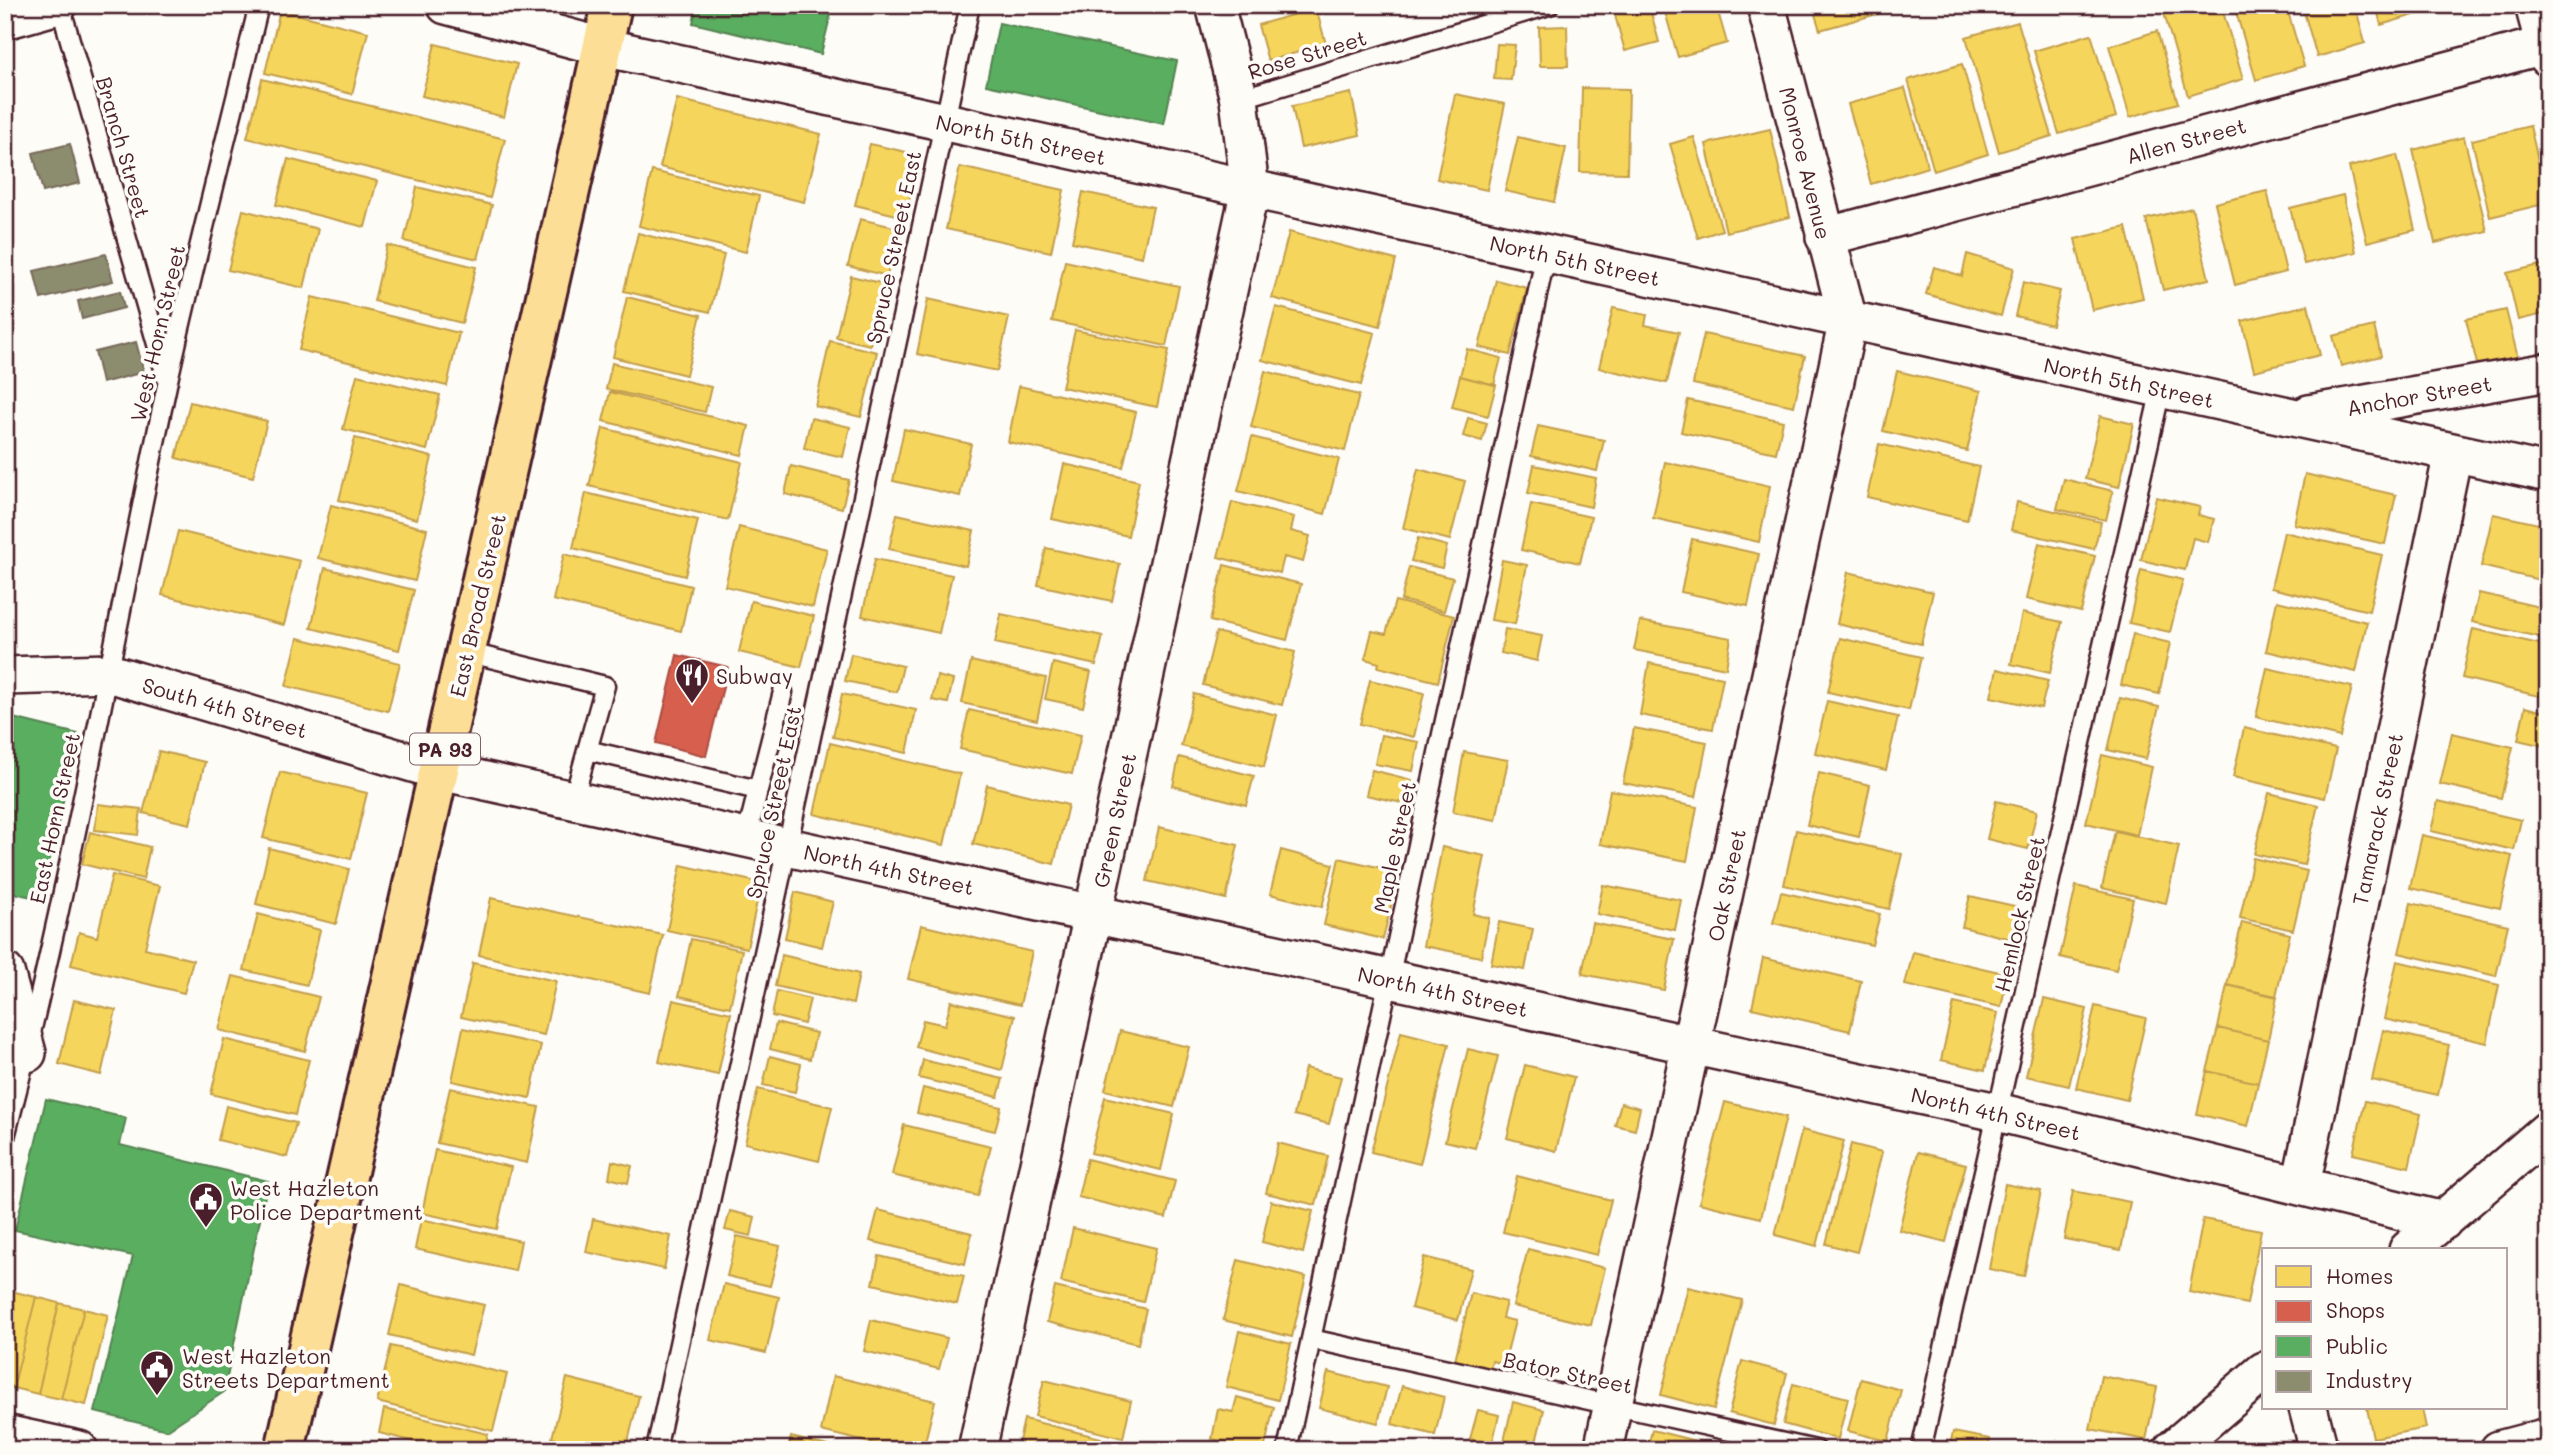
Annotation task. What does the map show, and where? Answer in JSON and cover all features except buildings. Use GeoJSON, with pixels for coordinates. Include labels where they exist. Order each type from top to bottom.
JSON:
{"type":"FeatureCollection","features":[{"type":"Feature","properties":{"kind":"highway","name":"PA 93"},"geometry":{"type":"LineString","coordinates":[[603,47],[612,5]]}},
{"type":"Feature","properties":{"kind":"highway","name":"East Broad Street"},"geometry":{"type":"LineString","coordinates":[[285,1450],[603,47]]}},
{"type":"Feature","properties":{"kind":"street"},"geometry":{"type":"LineString","coordinates":[[5,20],[59,5]]}},
{"type":"Feature","properties":{"kind":"street","name":"North 5th Street"},"geometry":{"type":"LineString","coordinates":[[446,5],[603,47],[2548,473]]}},
{"type":"Feature","properties":{"kind":"street","name":"Green Street"},"geometry":{"type":"LineString","coordinates":[[977,1450],[1250,190],[1239,99],[1215,5]]}},
{"type":"Feature","properties":{"kind":"street","name":"Monroe Avenue"},"geometry":{"type":"LineString","coordinates":[[1766,5],[1849,320]]}},
{"type":"Feature","properties":{"kind":"street"},"geometry":{"type":"LineString","coordinates":[[2534,5],[2547,48]]}},
{"type":"Feature","properties":{"kind":"street","name":"Allen Street"},"geometry":{"type":"LineString","coordinates":[[1825,237],[2547,48]]}},
{"type":"Feature","properties":{"kind":"street","name":"Oak Street"},"geometry":{"type":"LineString","coordinates":[[1603,1450],[1849,320]]}},
{"type":"Feature","properties":{"kind":"street","name":"Anchor Street"},"geometry":{"type":"LineString","coordinates":[[2290,417],[2548,372]]}},
{"type":"Feature","properties":{"kind":"street","name":"Tamarack Street"},"geometry":{"type":"LineString","coordinates":[[2301,1185],[2453,453]]}},
{"type":"Feature","properties":{"kind":"street","name":"South 4th Street"},"geometry":{"type":"LineString","coordinates":[[5,676],[109,673],[440,771]]}},
{"type":"Feature","properties":{"kind":"street","name":"North 4th Street"},"geometry":{"type":"LineString","coordinates":[[440,771],[1997,1112],[2444,1221]]}},
{"type":"Feature","properties":{"kind":"street"},"geometry":{"type":"LineString","coordinates":[[5,972],[27,1053]]}},
{"type":"Feature","properties":{"kind":"street"},"geometry":{"type":"LineString","coordinates":[[2410,1248],[2548,1130]]}},
{"type":"Feature","properties":{"kind":"street"},"geometry":{"type":"LineString","coordinates":[[2172,1450],[2262,1373]]}},
{"type":"Feature","properties":{"kind":"street"},"geometry":{"type":"LineString","coordinates":[[2309,1410],[2319,1450]]}},
{"type":"Feature","properties":{"kind":"street"},"geometry":{"type":"LineString","coordinates":[[5,1434],[79,1450]]}},
{"type":"Feature","properties":{"kind":"street"},"geometry":{"type":"LineString","coordinates":[[2499,1450],[2548,1437]]}},
{"type":"Feature","properties":{"kind":"lane","name":"Branch Street"},"geometry":{"type":"LineString","coordinates":[[59,5],[168,382]]}},
{"type":"Feature","properties":{"kind":"lane","name":"West Horn Street"},"geometry":{"type":"LineString","coordinates":[[109,673],[168,382],[259,5]]}},
{"type":"Feature","properties":{"kind":"lane","name":"Spruce Street East"},"geometry":{"type":"LineString","coordinates":[[656,1450],[970,5]]}},
{"type":"Feature","properties":{"kind":"lane","name":"Rose Street"},"geometry":{"type":"LineString","coordinates":[[1239,99],[1538,7]]}},
{"type":"Feature","properties":{"kind":"lane","name":"Maple Street"},"geometry":{"type":"LineString","coordinates":[[1287,1450],[1546,254]]}},
{"type":"Feature","properties":{"kind":"lane","name":"Hemlock Street"},"geometry":{"type":"LineString","coordinates":[[1921,1450],[2161,389]]}},
{"type":"Feature","properties":{"kind":"lane"},"geometry":{"type":"LineString","coordinates":[[467,652],[605,686],[573,801]]}},
{"type":"Feature","properties":{"kind":"lane","name":"East Horn Street"},"geometry":{"type":"LineString","coordinates":[[5,1136],[27,1053],[109,673]]}},
{"type":"Feature","properties":{"kind":"lane"},"geometry":{"type":"LineString","coordinates":[[746,839],[783,692]]}},
{"type":"Feature","properties":{"kind":"lane"},"geometry":{"type":"LineString","coordinates":[[587,750],[758,790]]}},
{"type":"Feature","properties":{"kind":"lane","name":"Bator Street"},"geometry":{"type":"LineString","coordinates":[[1311,1339],[1816,1450]]}},
{"type":"Feature","properties":{"kind":"place","name":"Subway"},"geometry":{"type":"Point","coordinates":[692,705]}},
{"type":"Feature","properties":{"kind":"place","name":"West Hazleton Police Department"},"geometry":{"type":"Point","coordinates":[206,1229]}},
{"type":"Feature","properties":{"kind":"place","name":"West Hazleton Streets Department"},"geometry":{"type":"Point","coordinates":[157,1397]}}]}
